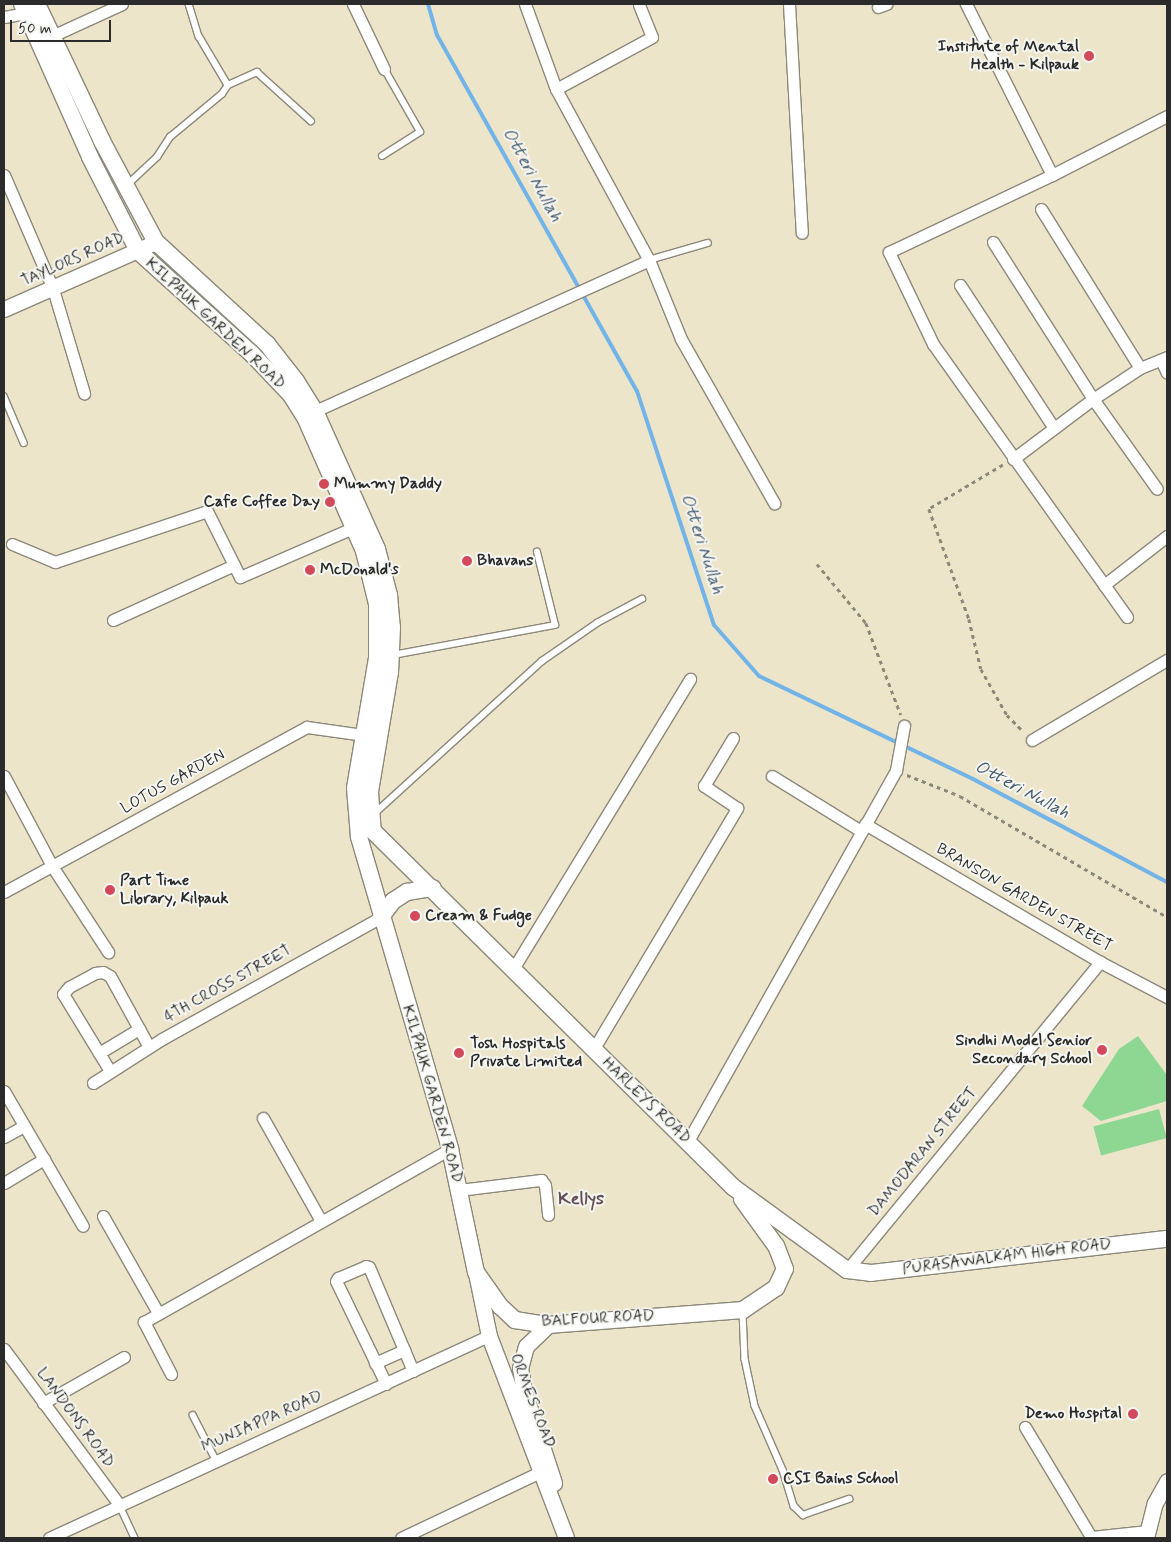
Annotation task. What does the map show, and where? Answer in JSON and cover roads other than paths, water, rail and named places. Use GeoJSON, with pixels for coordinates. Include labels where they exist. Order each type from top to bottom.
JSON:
{"type":"FeatureCollection","features":[{"type":"Feature","properties":{"kind":"main road"},"geometry":{"type":"LineString","coordinates":[[28,7],[52,36],[126,186],[156,242],[267,344],[296,381],[315,411],[377,548],[389,595],[390,655],[370,792],[372,824]]}},
{"type":"Feature","properties":{"kind":"main road","name":"KILPAUK GARDEN ROAD"},"geometry":{"type":"LineString","coordinates":[[28,7],[90,158],[138,251],[252,354],[291,396],[305,417],[364,551],[377,604],[377,658],[355,788],[359,837],[450,1149],[476,1272]]}},
{"type":"Feature","properties":{"kind":"main road","name":"HARLEYS ROAD"},"geometry":{"type":"LineString","coordinates":[[372,824],[593,1050],[733,1187],[847,1270]]}},
{"type":"Feature","properties":{"kind":"main road"},"geometry":{"type":"LineString","coordinates":[[381,917],[392,901],[407,892],[433,888]]}},
{"type":"Feature","properties":{"kind":"main road"},"geometry":{"type":"LineString","coordinates":[[733,1187],[776,1246],[785,1269],[783,1279],[776,1288],[743,1310]]}},
{"type":"Feature","properties":{"kind":"main road","name":"PURASAWALKAM HIGH ROAD"},"geometry":{"type":"LineString","coordinates":[[847,1270],[871,1273],[1167,1239]]}},
{"type":"Feature","properties":{"kind":"main road","name":"BALFOUR ROAD"},"geometry":{"type":"LineString","coordinates":[[476,1272],[500,1306],[515,1320],[548,1325],[743,1310]]}},
{"type":"Feature","properties":{"kind":"street"},"geometry":{"type":"LineString","coordinates":[[52,36],[122,4]]}},
{"type":"Feature","properties":{"kind":"street"},"geometry":{"type":"LineString","coordinates":[[353,4],[384,69]]}},
{"type":"Feature","properties":{"kind":"street"},"geometry":{"type":"LineString","coordinates":[[525,4],[556,90],[649,260],[681,339],[774,503]]}},
{"type":"Feature","properties":{"kind":"street"},"geometry":{"type":"LineString","coordinates":[[556,90],[652,37],[639,4]]}},
{"type":"Feature","properties":{"kind":"street"},"geometry":{"type":"LineString","coordinates":[[789,4],[802,233]]}},
{"type":"Feature","properties":{"kind":"street"},"geometry":{"type":"LineString","coordinates":[[966,4],[1052,175]]}},
{"type":"Feature","properties":{"kind":"street"},"geometry":{"type":"LineString","coordinates":[[4,16],[28,7]]}},
{"type":"Feature","properties":{"kind":"street"},"geometry":{"type":"LineString","coordinates":[[1127,617],[933,344],[889,252],[1052,175],[1167,116]]}},
{"type":"Feature","properties":{"kind":"street"},"geometry":{"type":"LineString","coordinates":[[4,175],[53,290],[84,394]]}},
{"type":"Feature","properties":{"kind":"street"},"geometry":{"type":"LineString","coordinates":[[1041,209],[1140,368]]}},
{"type":"Feature","properties":{"kind":"street","name":"TAYLORS ROAD"},"geometry":{"type":"LineString","coordinates":[[4,309],[53,290],[156,242]]}},
{"type":"Feature","properties":{"kind":"street"},"geometry":{"type":"LineString","coordinates":[[993,242],[1093,399],[1157,489]]}},
{"type":"Feature","properties":{"kind":"street"},"geometry":{"type":"LineString","coordinates":[[315,411],[649,260]]}},
{"type":"Feature","properties":{"kind":"street"},"geometry":{"type":"LineString","coordinates":[[960,285],[1054,428]]}},
{"type":"Feature","properties":{"kind":"street"},"geometry":{"type":"LineString","coordinates":[[1013,459],[1093,399],[1140,368],[1164,358],[1167,373]]}},
{"type":"Feature","properties":{"kind":"street"},"geometry":{"type":"LineString","coordinates":[[12,544],[55,562],[207,511],[240,577],[354,527]]}},
{"type":"Feature","properties":{"kind":"street"},"geometry":{"type":"LineString","coordinates":[[1104,586],[1167,536]]}},
{"type":"Feature","properties":{"kind":"street"},"geometry":{"type":"LineString","coordinates":[[113,620],[234,566]]}},
{"type":"Feature","properties":{"kind":"street"},"geometry":{"type":"LineString","coordinates":[[1032,740],[1167,660]]}},
{"type":"Feature","properties":{"kind":"street"},"geometry":{"type":"LineString","coordinates":[[513,969],[690,679]]}},
{"type":"Feature","properties":{"kind":"street"},"geometry":{"type":"LineString","coordinates":[[688,1141],[896,770],[904,726]]}},
{"type":"Feature","properties":{"kind":"street","name":"LOTUS GARDEN"},"geometry":{"type":"LineString","coordinates":[[4,892],[307,727],[364,735]]}},
{"type":"Feature","properties":{"kind":"street"},"geometry":{"type":"LineString","coordinates":[[593,1050],[737,808],[704,786],[733,738]]}},
{"type":"Feature","properties":{"kind":"street"},"geometry":{"type":"LineString","coordinates":[[4,776],[52,866],[108,952]]}},
{"type":"Feature","properties":{"kind":"street","name":"BRANSON GARDEN STREET"},"geometry":{"type":"LineString","coordinates":[[772,776],[1100,962],[1167,997]]}},
{"type":"Feature","properties":{"kind":"street","name":"4TH CROSS STREET"},"geometry":{"type":"LineString","coordinates":[[93,1083],[149,1047],[381,917]]}},
{"type":"Feature","properties":{"kind":"street","name":"DAMODARAN STREET"},"geometry":{"type":"LineString","coordinates":[[847,1270],[1100,962]]}},
{"type":"Feature","properties":{"kind":"street"},"geometry":{"type":"LineString","coordinates":[[110,1071],[63,994],[69,987],[103,972],[110,976],[149,1047]]}},
{"type":"Feature","properties":{"kind":"street"},"geometry":{"type":"LineString","coordinates":[[99,1053],[139,1029]]}},
{"type":"Feature","properties":{"kind":"street"},"geometry":{"type":"LineString","coordinates":[[4,1091],[83,1226]]}},
{"type":"Feature","properties":{"kind":"street"},"geometry":{"type":"LineString","coordinates":[[263,1118],[321,1221]]}},
{"type":"Feature","properties":{"kind":"street"},"geometry":{"type":"LineString","coordinates":[[4,1137],[24,1126]]}},
{"type":"Feature","properties":{"kind":"street"},"geometry":{"type":"LineString","coordinates":[[171,1374],[144,1322],[450,1149]]}},
{"type":"Feature","properties":{"kind":"street"},"geometry":{"type":"LineString","coordinates":[[4,1182],[44,1159]]}},
{"type":"Feature","properties":{"kind":"street"},"geometry":{"type":"LineString","coordinates":[[459,1190],[541,1180],[545,1185],[548,1215]]}},
{"type":"Feature","properties":{"kind":"street"},"geometry":{"type":"LineString","coordinates":[[103,1216],[158,1313]]}},
{"type":"Feature","properties":{"kind":"street"},"geometry":{"type":"LineString","coordinates":[[386,1384],[374,1363],[336,1281],[345,1275],[366,1266],[369,1267],[413,1371]]}},
{"type":"Feature","properties":{"kind":"street","name":"ORMES ROAD"},"geometry":{"type":"LineString","coordinates":[[476,1272],[490,1336],[540,1472],[568,1538]]}},
{"type":"Feature","properties":{"kind":"street","name":"ORMES ROAD"},"geometry":{"type":"LineString","coordinates":[[548,1325],[526,1346],[520,1368],[524,1391],[568,1538]]}},
{"type":"Feature","properties":{"kind":"street","name":"MUNIAPPA ROAD"},"geometry":{"type":"LineString","coordinates":[[49,1538],[490,1336]]}},
{"type":"Feature","properties":{"kind":"street","name":"LANDONS ROAD"},"geometry":{"type":"LineString","coordinates":[[4,1349],[120,1506]]}},
{"type":"Feature","properties":{"kind":"street"},"geometry":{"type":"LineString","coordinates":[[374,1363],[404,1350]]}},
{"type":"Feature","properties":{"kind":"street"},"geometry":{"type":"LineString","coordinates":[[43,1403],[124,1357]]}},
{"type":"Feature","properties":{"kind":"street"},"geometry":{"type":"LineString","coordinates":[[1025,1427],[1091,1537],[1147,1535],[1155,1503],[1167,1481]]}},
{"type":"Feature","properties":{"kind":"street"},"geometry":{"type":"LineString","coordinates":[[401,1538],[540,1472]]}},
{"type":"Feature","properties":{"kind":"lane"},"geometry":{"type":"LineString","coordinates":[[189,4],[199,36],[228,85]]}},
{"type":"Feature","properties":{"kind":"lane"},"geometry":{"type":"LineString","coordinates":[[382,156],[420,132],[384,69]]}},
{"type":"Feature","properties":{"kind":"lane"},"geometry":{"type":"LineString","coordinates":[[126,186],[158,157],[170,138],[222,94],[228,85],[257,72],[311,122]]}},
{"type":"Feature","properties":{"kind":"lane"},"geometry":{"type":"LineString","coordinates":[[649,260],[708,243]]}},
{"type":"Feature","properties":{"kind":"lane"},"geometry":{"type":"LineString","coordinates":[[4,396],[24,442]]}},
{"type":"Feature","properties":{"kind":"lane"},"geometry":{"type":"LineString","coordinates":[[390,655],[555,625],[537,552]]}},
{"type":"Feature","properties":{"kind":"lane"},"geometry":{"type":"LineString","coordinates":[[372,824],[542,661],[597,623],[642,599]]}},
{"type":"Feature","properties":{"kind":"lane"},"geometry":{"type":"LineString","coordinates":[[743,1310],[745,1359],[755,1406],[783,1470],[794,1506],[803,1515],[850,1499]]}},
{"type":"Feature","properties":{"kind":"lane"},"geometry":{"type":"LineString","coordinates":[[193,1415],[216,1460]]}},
{"type":"Feature","properties":{"kind":"lane"},"geometry":{"type":"LineString","coordinates":[[120,1506],[135,1538]]}},
{"type":"Feature","properties":{"kind":"waterway","name":"Otteri Nullah"},"geometry":{"type":"LineString","coordinates":[[428,4],[437,35],[637,391],[714,625],[759,676],[973,779],[1167,882]]}},
{"type":"Feature","properties":{"kind":"place","name":"Institute of Mental Health - Kilpauk"},"geometry":{"type":"Point","coordinates":[1089,56]}},
{"type":"Feature","properties":{"kind":"place","name":"Mummy Daddy"},"geometry":{"type":"Point","coordinates":[324,484]}},
{"type":"Feature","properties":{"kind":"place","name":"Cafe Coffee Day"},"geometry":{"type":"Point","coordinates":[330,502]}},
{"type":"Feature","properties":{"kind":"place","name":"Bhavans"},"geometry":{"type":"Point","coordinates":[467,561]}},
{"type":"Feature","properties":{"kind":"place","name":"McDonald's"},"geometry":{"type":"Point","coordinates":[310,570]}},
{"type":"Feature","properties":{"kind":"place","name":"Part Time Library, Kilpauk"},"geometry":{"type":"Point","coordinates":[110,890]}},
{"type":"Feature","properties":{"kind":"place","name":"Cream & Fudge"},"geometry":{"type":"Point","coordinates":[415,916]}},
{"type":"Feature","properties":{"kind":"place","name":"Sindhi Model Senior Secondary School"},"geometry":{"type":"Point","coordinates":[1102,1050]}},
{"type":"Feature","properties":{"kind":"place","name":"Tosh Hospitals Private Limited"},"geometry":{"type":"Point","coordinates":[459,1053]}},
{"type":"Feature","properties":{"kind":"place","name":"Demo Hospital"},"geometry":{"type":"Point","coordinates":[1133,1414]}},
{"type":"Feature","properties":{"kind":"place","name":"CSI Bains School"},"geometry":{"type":"Point","coordinates":[773,1479]}},
{"type":"Feature","properties":{"kind":"district","name":"Kellys"},"geometry":{"type":"Point","coordinates":[581,1199]}}]}
